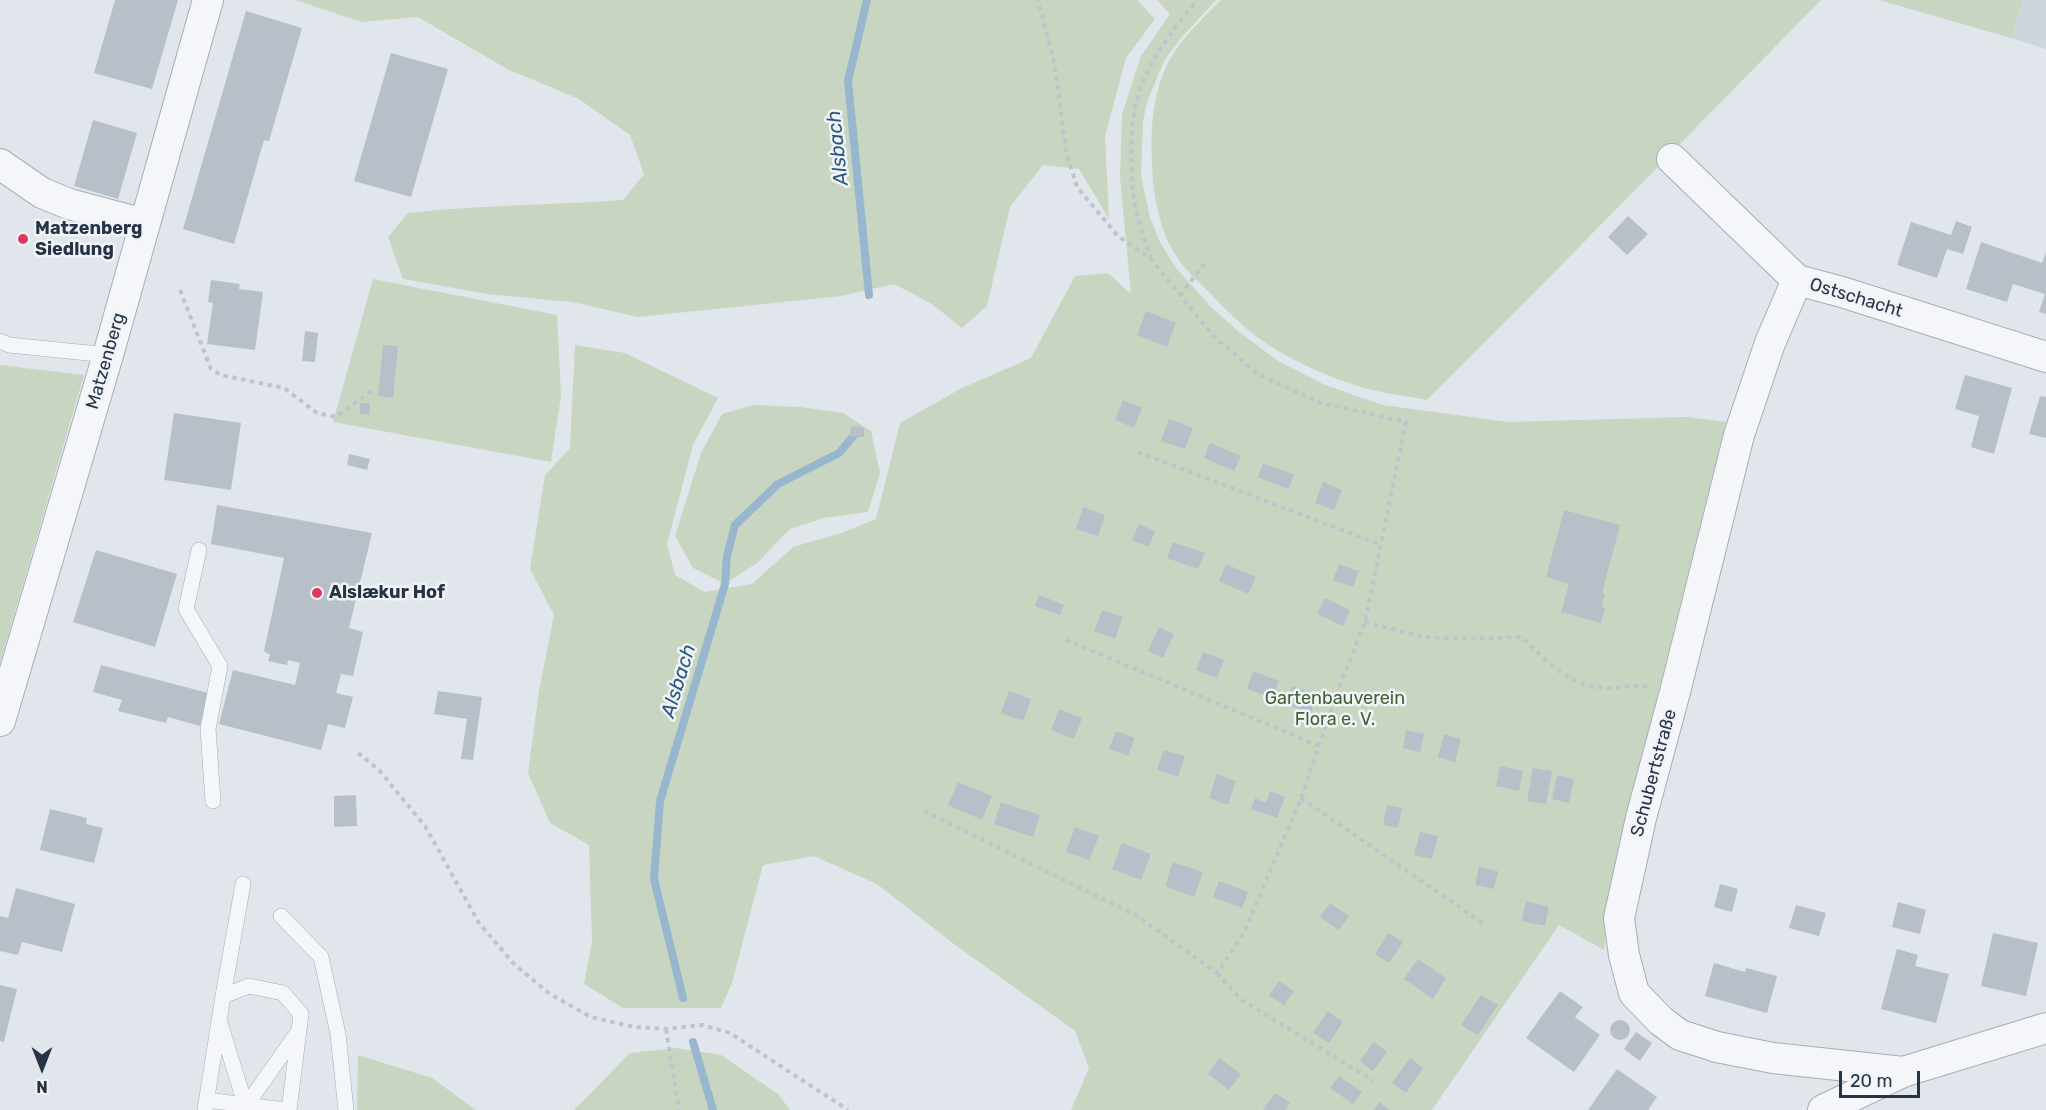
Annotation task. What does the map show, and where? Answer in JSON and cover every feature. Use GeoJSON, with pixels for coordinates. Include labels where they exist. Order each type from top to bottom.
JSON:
{"type":"FeatureCollection","features":[{"type":"Feature","properties":{"kind":"street","name":"Matzenberg"},"geometry":{"type":"LineString","coordinates":[[0,721],[108,355],[208,0]]}},
{"type":"Feature","properties":{"kind":"street","name":"Ostschacht"},"geometry":{"type":"LineString","coordinates":[[1672,159],[1797,280],[1842,292],[2046,357]]}},
{"type":"Feature","properties":{"kind":"street"},"geometry":{"type":"LineString","coordinates":[[0,164],[42,193],[69,204],[144,224]]}},
{"type":"Feature","properties":{"kind":"street","name":"Schubertstraße"},"geometry":{"type":"LineString","coordinates":[[1797,280],[1770,343],[1739,435],[1641,818],[1619,918],[1624,955],[1635,993],[1661,1022],[1680,1035],[1717,1047],[1773,1058],[1903,1072]]}},
{"type":"Feature","properties":{"kind":"street","name":"Schubertstraße"},"geometry":{"type":"LineString","coordinates":[[1823,1110],[1903,1072],[2046,1028]]}},
{"type":"Feature","properties":{"kind":"lane"},"geometry":{"type":"LineString","coordinates":[[0,341],[9,345],[108,355]]}},
{"type":"Feature","properties":{"kind":"lane"},"geometry":{"type":"LineString","coordinates":[[199,550],[186,609],[219,666],[208,729],[213,801]]}},
{"type":"Feature","properties":{"kind":"lane"},"geometry":{"type":"LineString","coordinates":[[223,996],[249,986],[283,993],[301,1014],[287,1110],[206,1105],[223,996],[243,884]]}},
{"type":"Feature","properties":{"kind":"lane"},"geometry":{"type":"LineString","coordinates":[[281,916],[321,957],[338,1034],[346,1110]]}},
{"type":"Feature","properties":{"kind":"lane"},"geometry":{"type":"LineString","coordinates":[[219,1020],[245,1108]]}},
{"type":"Feature","properties":{"kind":"lane"},"geometry":{"type":"LineString","coordinates":[[245,1108],[299,1030]]}},
{"type":"Feature","properties":{"kind":"path"},"geometry":{"type":"LineString","coordinates":[[1038,0],[1055,66],[1066,151],[1077,187],[1118,236],[1151,260],[1214,337],[1259,375],[1321,403],[1406,422],[1365,622],[1301,798],[1244,933],[1217,973]]}},
{"type":"Feature","properties":{"kind":"path"},"geometry":{"type":"LineString","coordinates":[[1151,260],[1140,227],[1133,192],[1132,148],[1135,111],[1145,78],[1178,23],[1197,0]]}},
{"type":"Feature","properties":{"kind":"path"},"geometry":{"type":"LineString","coordinates":[[1180,296],[1206,261]]}},
{"type":"Feature","properties":{"kind":"path"},"geometry":{"type":"LineString","coordinates":[[180,290],[211,369],[221,375],[284,387],[316,413],[336,417],[374,389]]}},
{"type":"Feature","properties":{"kind":"path"},"geometry":{"type":"LineString","coordinates":[[1138,452],[1381,545]]}},
{"type":"Feature","properties":{"kind":"path"},"geometry":{"type":"LineString","coordinates":[[1365,622],[1424,637],[1467,639],[1522,637],[1555,670],[1586,686],[1620,688],[1638,685],[1675,692]]}},
{"type":"Feature","properties":{"kind":"path"},"geometry":{"type":"LineString","coordinates":[[1066,640],[1319,746]]}},
{"type":"Feature","properties":{"kind":"path"},"geometry":{"type":"LineString","coordinates":[[358,753],[379,770],[425,826],[479,923],[515,965],[550,994],[591,1017],[634,1027],[666,1029],[702,1025],[730,1033],[848,1110]]}},
{"type":"Feature","properties":{"kind":"path"},"geometry":{"type":"LineString","coordinates":[[1301,798],[1484,924]]}},
{"type":"Feature","properties":{"kind":"path"},"geometry":{"type":"LineString","coordinates":[[924,811],[1137,916],[1217,973],[1242,1000],[1374,1081]]}},
{"type":"Feature","properties":{"kind":"path"},"geometry":{"type":"LineString","coordinates":[[666,1029],[679,1110]]}},
{"type":"Feature","properties":{"kind":"shaded area"},"geometry":{"type":"Polygon","coordinates":[[[2023,0],[2046,0],[2046,49],[2011,38],[2023,0]]]}},
{"type":"Feature","properties":{"kind":"green space"},"geometry":{"type":"Polygon","coordinates":[[[295,0],[1137,0],[1155,19],[1126,58],[1105,136],[1109,219],[1079,169],[1043,165],[1010,207],[987,306],[962,328],[932,304],[894,284],[841,296],[638,317],[572,302],[487,294],[403,279],[388,237],[408,213],[623,200],[644,174],[630,135],[579,99],[507,69],[418,17],[361,22],[295,0]]]}},
{"type":"Feature","properties":{"kind":"green space","name":"Gartenbauverein Flora e. V."},"geometry":{"type":"Polygon","coordinates":[[[1157,0],[1216,0],[1165,59],[1147,102],[1143,122],[1141,175],[1150,218],[1160,242],[1176,268],[1210,306],[1238,331],[1278,361],[1325,385],[1383,405],[1508,422],[1687,417],[1726,422],[1617,858],[1604,950],[1559,925],[1432,1110],[1071,1110],[1089,1068],[1075,1031],[954,944],[877,884],[814,856],[763,865],[732,983],[721,1008],[623,1008],[584,984],[592,942],[589,845],[550,823],[528,773],[539,691],[554,615],[530,569],[545,475],[570,448],[575,345],[625,353],[718,398],[693,445],[667,544],[675,575],[705,592],[752,584],[793,547],[841,533],[876,519],[900,423],[960,389],[1031,358],[1075,276],[1108,273],[1131,294],[1120,177],[1122,114],[1141,56],[1170,14],[1157,0]]]}},
{"type":"Feature","properties":{"kind":"green space"},"geometry":{"type":"Polygon","coordinates":[[[1221,0],[1821,0],[1427,400],[1354,385],[1310,368],[1282,353],[1257,337],[1231,315],[1186,269],[1170,245],[1156,204],[1153,182],[1152,133],[1155,104],[1162,76],[1175,51],[1221,0]]]}},
{"type":"Feature","properties":{"kind":"green space"},"geometry":{"type":"Polygon","coordinates":[[[1879,0],[2023,0],[2011,38],[1879,0]]]}},
{"type":"Feature","properties":{"kind":"green space"},"geometry":{"type":"Polygon","coordinates":[[[373,279],[557,315],[561,396],[551,462],[333,422],[373,279]]]}},
{"type":"Feature","properties":{"kind":"green space"},"geometry":{"type":"Polygon","coordinates":[[[0,365],[84,375],[0,663],[0,365]]]}},
{"type":"Feature","properties":{"kind":"green space"},"geometry":{"type":"Polygon","coordinates":[[[753,405],[800,407],[843,413],[871,431],[880,473],[868,512],[824,518],[790,529],[757,563],[725,584],[693,568],[675,536],[701,453],[722,414],[753,405]]]}},
{"type":"Feature","properties":{"kind":"green space"},"geometry":{"type":"Polygon","coordinates":[[[676,1048],[721,1055],[778,1094],[790,1110],[574,1110],[630,1053],[676,1048]]]}},
{"type":"Feature","properties":{"kind":"green space"},"geometry":{"type":"Polygon","coordinates":[[[358,1055],[432,1078],[476,1110],[357,1110],[358,1055]]]}},
{"type":"Feature","properties":{"kind":"building"},"geometry":{"type":"Polygon","coordinates":[[[115,0],[178,0],[152,89],[94,73],[115,0]]]}},
{"type":"Feature","properties":{"kind":"building"},"geometry":{"type":"Polygon","coordinates":[[[246,11],[302,28],[269,141],[264,140],[234,244],[183,229],[246,11]]]}},
{"type":"Feature","properties":{"kind":"building"},"geometry":{"type":"Polygon","coordinates":[[[391,53],[448,69],[411,197],[354,181],[391,53]]]}},
{"type":"Feature","properties":{"kind":"building"},"geometry":{"type":"Polygon","coordinates":[[[93,120],[137,133],[118,199],[74,186],[93,120]]]}},
{"type":"Feature","properties":{"kind":"building"},"geometry":{"type":"Polygon","coordinates":[[[1628,216],[1648,234],[1627,255],[1608,237],[1628,216]]]}},
{"type":"Feature","properties":{"kind":"building"},"geometry":{"type":"Polygon","coordinates":[[[1956,221],[1972,227],[1963,254],[1947,249],[1937,278],[1897,265],[1911,222],[1951,235],[1956,221]]]}},
{"type":"Feature","properties":{"kind":"building"},"geometry":{"type":"Polygon","coordinates":[[[1981,242],[2042,263],[2046,252],[2046,314],[2039,312],[2045,294],[2013,284],[2007,302],[1966,289],[1981,242]]]}},
{"type":"Feature","properties":{"kind":"building"},"geometry":{"type":"Polygon","coordinates":[[[211,280],[240,284],[239,289],[263,292],[255,350],[207,344],[213,303],[208,302],[211,280]]]}},
{"type":"Feature","properties":{"kind":"building"},"geometry":{"type":"Polygon","coordinates":[[[1146,311],[1176,323],[1167,347],[1137,335],[1146,311]]]}},
{"type":"Feature","properties":{"kind":"building"},"geometry":{"type":"Polygon","coordinates":[[[305,331],[318,333],[315,362],[302,361],[305,331]]]}},
{"type":"Feature","properties":{"kind":"building"},"geometry":{"type":"Polygon","coordinates":[[[383,345],[398,346],[393,398],[378,396],[383,345]]]}},
{"type":"Feature","properties":{"kind":"building"},"geometry":{"type":"Polygon","coordinates":[[[1965,375],[2012,388],[1994,454],[1971,447],[1979,416],[1955,409],[1965,375]]]}},
{"type":"Feature","properties":{"kind":"building"},"geometry":{"type":"Polygon","coordinates":[[[2040,396],[2046,397],[2046,438],[2029,434],[2040,396]]]}},
{"type":"Feature","properties":{"kind":"building"},"geometry":{"type":"Polygon","coordinates":[[[1123,400],[1142,408],[1134,428],[1115,420],[1123,400]]]}},
{"type":"Feature","properties":{"kind":"building"},"geometry":{"type":"Polygon","coordinates":[[[360,403],[370,403],[370,415],[360,414],[360,403]]]}},
{"type":"Feature","properties":{"kind":"building"},"geometry":{"type":"Polygon","coordinates":[[[174,413],[241,423],[231,490],[164,480],[174,413]]]}},
{"type":"Feature","properties":{"kind":"building"},"geometry":{"type":"Polygon","coordinates":[[[1169,419],[1193,428],[1185,449],[1161,441],[1169,419]]]}},
{"type":"Feature","properties":{"kind":"building"},"geometry":{"type":"Polygon","coordinates":[[[851,426],[864,427],[864,437],[850,437],[851,426]]]}},
{"type":"Feature","properties":{"kind":"building"},"geometry":{"type":"Polygon","coordinates":[[[1210,443],[1241,456],[1234,471],[1204,458],[1210,443]]]}},
{"type":"Feature","properties":{"kind":"building"},"geometry":{"type":"Polygon","coordinates":[[[349,454],[370,459],[367,470],[347,465],[349,454]]]}},
{"type":"Feature","properties":{"kind":"building"},"geometry":{"type":"Polygon","coordinates":[[[1263,463],[1294,475],[1288,489],[1258,477],[1263,463]]]}},
{"type":"Feature","properties":{"kind":"building"},"geometry":{"type":"Polygon","coordinates":[[[1323,482],[1342,490],[1334,510],[1315,503],[1323,482]]]}},
{"type":"Feature","properties":{"kind":"building","name":"Alslækur Hof"},"geometry":{"type":"Polygon","coordinates":[[[217,505],[372,533],[349,628],[363,632],[353,676],[341,674],[336,693],[353,697],[345,728],[328,724],[321,750],[219,724],[233,670],[295,685],[300,663],[288,660],[287,665],[268,661],[270,655],[264,651],[284,558],[211,544],[217,505]]]}},
{"type":"Feature","properties":{"kind":"building"},"geometry":{"type":"Polygon","coordinates":[[[1083,507],[1105,515],[1098,536],[1076,529],[1083,507]]]}},
{"type":"Feature","properties":{"kind":"building"},"geometry":{"type":"Polygon","coordinates":[[[1564,510],[1620,525],[1602,593],[1605,593],[1601,607],[1605,608],[1601,623],[1561,612],[1569,584],[1546,577],[1564,510]]]}},
{"type":"Feature","properties":{"kind":"building"},"geometry":{"type":"Polygon","coordinates":[[[1139,524],[1155,531],[1149,547],[1132,540],[1139,524]]]}},
{"type":"Feature","properties":{"kind":"building"},"geometry":{"type":"Polygon","coordinates":[[[1173,542],[1205,553],[1198,569],[1167,558],[1173,542]]]}},
{"type":"Feature","properties":{"kind":"building"},"geometry":{"type":"Polygon","coordinates":[[[96,550],[177,574],[155,647],[73,622],[96,550]]]}},
{"type":"Feature","properties":{"kind":"building"},"geometry":{"type":"Polygon","coordinates":[[[1226,564],[1256,577],[1248,594],[1219,581],[1226,564]]]}},
{"type":"Feature","properties":{"kind":"building"},"geometry":{"type":"Polygon","coordinates":[[[1339,564],[1359,571],[1353,587],[1333,580],[1339,564]]]}},
{"type":"Feature","properties":{"kind":"building"},"geometry":{"type":"Polygon","coordinates":[[[1039,595],[1064,605],[1060,615],[1035,606],[1039,595]]]}},
{"type":"Feature","properties":{"kind":"building"},"geometry":{"type":"Polygon","coordinates":[[[1325,598],[1350,610],[1343,626],[1317,614],[1325,598]]]}},
{"type":"Feature","properties":{"kind":"building"},"geometry":{"type":"Polygon","coordinates":[[[1102,610],[1123,617],[1115,639],[1094,631],[1102,610]]]}},
{"type":"Feature","properties":{"kind":"building"},"geometry":{"type":"Polygon","coordinates":[[[1159,627],[1174,634],[1163,658],[1148,651],[1159,627]]]}},
{"type":"Feature","properties":{"kind":"building"},"geometry":{"type":"Polygon","coordinates":[[[1203,652],[1224,660],[1217,678],[1196,670],[1203,652]]]}},
{"type":"Feature","properties":{"kind":"building"},"geometry":{"type":"Polygon","coordinates":[[[101,665],[208,693],[200,726],[168,717],[166,723],[118,711],[122,700],[93,692],[101,665]]]}},
{"type":"Feature","properties":{"kind":"building"},"geometry":{"type":"Polygon","coordinates":[[[1253,671],[1279,681],[1273,698],[1247,689],[1253,671]]]}},
{"type":"Feature","properties":{"kind":"building"},"geometry":{"type":"Polygon","coordinates":[[[1292,686],[1317,695],[1311,713],[1285,704],[1292,686]]]}},
{"type":"Feature","properties":{"kind":"building"},"geometry":{"type":"Polygon","coordinates":[[[438,691],[482,697],[473,760],[461,759],[467,719],[434,714],[438,691]]]}},
{"type":"Feature","properties":{"kind":"building"},"geometry":{"type":"Polygon","coordinates":[[[1009,691],[1031,699],[1023,721],[1001,713],[1009,691]]]}},
{"type":"Feature","properties":{"kind":"building"},"geometry":{"type":"Polygon","coordinates":[[[1059,709],[1082,718],[1074,739],[1051,730],[1059,709]]]}},
{"type":"Feature","properties":{"kind":"building"},"geometry":{"type":"Polygon","coordinates":[[[1406,730],[1424,734],[1420,752],[1403,748],[1406,730]]]}},
{"type":"Feature","properties":{"kind":"building"},"geometry":{"type":"Polygon","coordinates":[[[1116,731],[1135,738],[1128,756],[1109,749],[1116,731]]]}},
{"type":"Feature","properties":{"kind":"building"},"geometry":{"type":"Polygon","coordinates":[[[1444,734],[1461,739],[1455,762],[1438,757],[1444,734]]]}},
{"type":"Feature","properties":{"kind":"building"},"geometry":{"type":"Polygon","coordinates":[[[1164,750],[1185,756],[1178,777],[1157,770],[1164,750]]]}},
{"type":"Feature","properties":{"kind":"building"},"geometry":{"type":"Polygon","coordinates":[[[1500,766],[1523,771],[1519,791],[1496,786],[1500,766]]]}},
{"type":"Feature","properties":{"kind":"building"},"geometry":{"type":"Polygon","coordinates":[[[1533,768],[1552,771],[1546,804],[1527,801],[1533,768]]]}},
{"type":"Feature","properties":{"kind":"building"},"geometry":{"type":"Polygon","coordinates":[[[1217,774],[1236,781],[1228,805],[1209,798],[1217,774]]]}},
{"type":"Feature","properties":{"kind":"building"},"geometry":{"type":"Polygon","coordinates":[[[1557,775],[1574,779],[1569,803],[1552,799],[1557,775]]]}},
{"type":"Feature","properties":{"kind":"building"},"geometry":{"type":"Polygon","coordinates":[[[958,782],[992,796],[982,820],[948,805],[958,782]]]}},
{"type":"Feature","properties":{"kind":"building"},"geometry":{"type":"Polygon","coordinates":[[[1270,791],[1285,797],[1277,818],[1251,809],[1255,798],[1266,803],[1270,791]]]}},
{"type":"Feature","properties":{"kind":"building"},"geometry":{"type":"Polygon","coordinates":[[[356,795],[357,826],[334,827],[334,796],[356,795]]]}},
{"type":"Feature","properties":{"kind":"building"},"geometry":{"type":"Polygon","coordinates":[[[1001,802],[1040,815],[1033,837],[994,824],[1001,802]]]}},
{"type":"Feature","properties":{"kind":"building"},"geometry":{"type":"Polygon","coordinates":[[[1387,805],[1402,808],[1398,828],[1383,825],[1387,805]]]}},
{"type":"Feature","properties":{"kind":"building"},"geometry":{"type":"Polygon","coordinates":[[[50,809],[87,818],[86,824],[103,828],[94,863],[40,850],[50,809]]]}},
{"type":"Feature","properties":{"kind":"building"},"geometry":{"type":"Polygon","coordinates":[[[1075,827],[1099,836],[1089,860],[1066,852],[1075,827]]]}},
{"type":"Feature","properties":{"kind":"building"},"geometry":{"type":"Polygon","coordinates":[[[1420,832],[1438,836],[1432,859],[1414,855],[1420,832]]]}},
{"type":"Feature","properties":{"kind":"building"},"geometry":{"type":"Polygon","coordinates":[[[1122,843],[1151,854],[1141,880],[1112,869],[1122,843]]]}},
{"type":"Feature","properties":{"kind":"building"},"geometry":{"type":"Polygon","coordinates":[[[1173,862],[1203,872],[1194,897],[1165,886],[1173,862]]]}},
{"type":"Feature","properties":{"kind":"building"},"geometry":{"type":"Polygon","coordinates":[[[1479,867],[1498,871],[1494,889],[1475,885],[1479,867]]]}},
{"type":"Feature","properties":{"kind":"building"},"geometry":{"type":"Polygon","coordinates":[[[1219,881],[1248,892],[1242,908],[1213,897],[1219,881]]]}},
{"type":"Feature","properties":{"kind":"building"},"geometry":{"type":"Polygon","coordinates":[[[1720,884],[1738,889],[1732,912],[1714,907],[1720,884]]]}},
{"type":"Feature","properties":{"kind":"building"},"geometry":{"type":"Polygon","coordinates":[[[16,888],[75,904],[62,952],[22,942],[18,955],[0,951],[0,916],[8,918],[16,888]]]}},
{"type":"Feature","properties":{"kind":"building"},"geometry":{"type":"Polygon","coordinates":[[[1526,901],[1549,907],[1545,926],[1522,921],[1526,901]]]}},
{"type":"Feature","properties":{"kind":"building"},"geometry":{"type":"Polygon","coordinates":[[[1898,902],[1926,910],[1920,934],[1892,927],[1898,902]]]}},
{"type":"Feature","properties":{"kind":"building"},"geometry":{"type":"Polygon","coordinates":[[[1330,903],[1349,916],[1339,930],[1320,917],[1330,903]]]}},
{"type":"Feature","properties":{"kind":"building"},"geometry":{"type":"Polygon","coordinates":[[[1796,905],[1826,913],[1819,936],[1789,928],[1796,905]]]}},
{"type":"Feature","properties":{"kind":"building"},"geometry":{"type":"Polygon","coordinates":[[[1388,933],[1403,942],[1389,963],[1375,954],[1388,933]]]}},
{"type":"Feature","properties":{"kind":"building"},"geometry":{"type":"Polygon","coordinates":[[[1993,933],[2038,943],[2026,996],[1981,986],[1993,933]]]}},
{"type":"Feature","properties":{"kind":"building"},"geometry":{"type":"Polygon","coordinates":[[[1897,949],[1918,955],[1915,966],[1949,974],[1936,1023],[1881,1009],[1897,949]]]}},
{"type":"Feature","properties":{"kind":"building"},"geometry":{"type":"Polygon","coordinates":[[[1418,959],[1446,978],[1433,999],[1404,979],[1418,959]]]}},
{"type":"Feature","properties":{"kind":"building"},"geometry":{"type":"Polygon","coordinates":[[[1714,963],[1745,972],[1746,968],[1777,976],[1767,1013],[1705,996],[1714,963]]]}},
{"type":"Feature","properties":{"kind":"building"},"geometry":{"type":"Polygon","coordinates":[[[1279,981],[1294,991],[1284,1005],[1269,996],[1279,981]]]}},
{"type":"Feature","properties":{"kind":"building"},"geometry":{"type":"Polygon","coordinates":[[[0,985],[17,989],[4,1042],[0,1041],[0,985]]]}},
{"type":"Feature","properties":{"kind":"building"},"geometry":{"type":"Polygon","coordinates":[[[1560,991],[1583,1007],[1575,1017],[1600,1035],[1574,1072],[1526,1038],[1560,991]]]}},
{"type":"Feature","properties":{"kind":"building"},"geometry":{"type":"Polygon","coordinates":[[[1481,995],[1498,1005],[1478,1035],[1461,1025],[1481,995]]]}},
{"type":"Feature","properties":{"kind":"building"},"geometry":{"type":"Polygon","coordinates":[[[1328,1011],[1343,1022],[1329,1043],[1313,1033],[1328,1011]]]}},
{"type":"Feature","properties":{"kind":"building"},"geometry":{"type":"Polygon","coordinates":[[[1620,1020],[1627,1023],[1630,1030],[1627,1037],[1620,1040],[1613,1037],[1610,1030],[1613,1023],[1620,1020]]]}},
{"type":"Feature","properties":{"kind":"building"},"geometry":{"type":"Polygon","coordinates":[[[1636,1032],[1652,1043],[1640,1061],[1624,1049],[1636,1032]]]}},
{"type":"Feature","properties":{"kind":"building"},"geometry":{"type":"Polygon","coordinates":[[[1374,1042],[1387,1052],[1373,1071],[1360,1061],[1374,1042]]]}},
{"type":"Feature","properties":{"kind":"building"},"geometry":{"type":"Polygon","coordinates":[[[1219,1058],[1241,1074],[1229,1090],[1208,1074],[1219,1058]]]}},
{"type":"Feature","properties":{"kind":"building"},"geometry":{"type":"Polygon","coordinates":[[[1410,1058],[1423,1068],[1406,1093],[1392,1083],[1410,1058]]]}},
{"type":"Feature","properties":{"kind":"building"},"geometry":{"type":"Polygon","coordinates":[[[1617,1069],[1657,1097],[1648,1110],[1588,1110],[1617,1069]]]}},
{"type":"Feature","properties":{"kind":"building"},"geometry":{"type":"Polygon","coordinates":[[[1339,1076],[1362,1092],[1353,1104],[1330,1088],[1339,1076]]]}},
{"type":"Feature","properties":{"kind":"building"},"geometry":{"type":"Polygon","coordinates":[[[1275,1093],[1290,1103],[1285,1110],[1263,1110],[1275,1093]]]}},
{"type":"Feature","properties":{"kind":"building"},"geometry":{"type":"Polygon","coordinates":[[[1379,1102],[1390,1110],[1373,1110],[1379,1102]]]}},
{"type":"Feature","properties":{"kind":"waterway","name":"Alsbach"},"geometry":{"type":"LineString","coordinates":[[867,0],[848,81],[869,295]]}},
{"type":"Feature","properties":{"kind":"waterway","name":"Alsbach"},"geometry":{"type":"LineString","coordinates":[[683,998],[654,879],[660,801],[725,584],[727,556],[735,525],[778,484],[839,453],[856,433]]}},
{"type":"Feature","properties":{"kind":"waterway","name":"Alsbach"},"geometry":{"type":"LineString","coordinates":[[693,1042],[713,1110]]}},
{"type":"Feature","properties":{"kind":"place","name":"Matzenberg Siedlung"},"geometry":{"type":"Point","coordinates":[23,239]}},
{"type":"Feature","properties":{"kind":"place","name":"Alslækur Hof"},"geometry":{"type":"Point","coordinates":[317,593]}}]}
